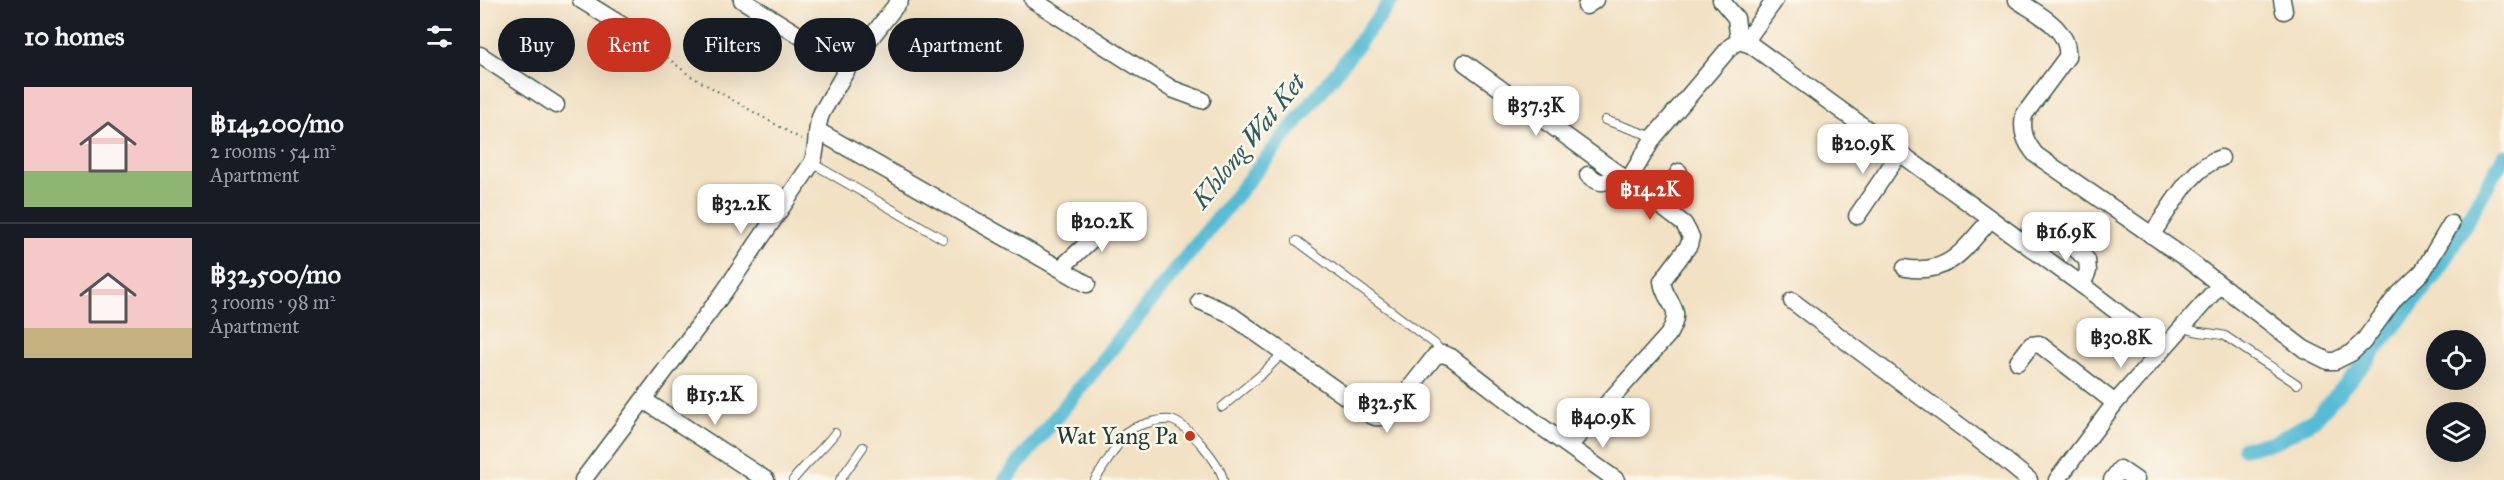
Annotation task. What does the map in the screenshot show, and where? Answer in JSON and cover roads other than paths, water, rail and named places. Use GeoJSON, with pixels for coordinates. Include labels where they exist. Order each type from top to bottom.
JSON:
{"type":"FeatureCollection","features":[{"type":"Feature","properties":{"kind":"street"},"geometry":{"type":"LineString","coordinates":[[581,0],[610,18]]}},
{"type":"Feature","properties":{"kind":"street"},"geometry":{"type":"LineString","coordinates":[[742,0],[794,32]]}},
{"type":"Feature","properties":{"kind":"street"},"geometry":{"type":"LineString","coordinates":[[876,31],[900,0]]}},
{"type":"Feature","properties":{"kind":"street"},"geometry":{"type":"LineString","coordinates":[[1033,0],[1172,89],[1202,99]]}},
{"type":"Feature","properties":{"kind":"street"},"geometry":{"type":"LineString","coordinates":[[1721,0],[1736,18],[1742,42],[2082,285],[2163,347]]}},
{"type":"Feature","properties":{"kind":"street"},"geometry":{"type":"LineString","coordinates":[[1588,175],[1602,183],[1623,178],[1724,53],[1734,43],[1742,42],[1775,0]]}},
{"type":"Feature","properties":{"kind":"street"},"geometry":{"type":"LineString","coordinates":[[2017,0],[2060,32],[2068,51],[2067,57],[2024,115],[2022,126],[2030,147],[2036,155],[2188,260],[2304,350],[2328,361],[2335,361],[2351,353],[2363,342],[2395,298],[2423,271],[2451,224]]}},
{"type":"Feature","properties":{"kind":"street"},"geometry":{"type":"LineString","coordinates":[[480,55],[556,105]]}},
{"type":"Feature","properties":{"kind":"street"},"geometry":{"type":"LineString","coordinates":[[1465,63],[1684,224],[1691,237],[1689,245],[1662,281],[1672,303],[1675,323],[1668,335],[1570,445]]}},
{"type":"Feature","properties":{"kind":"street"},"geometry":{"type":"LineString","coordinates":[[584,480],[724,292],[815,147],[822,112],[845,72]]}},
{"type":"Feature","properties":{"kind":"street"},"geometry":{"type":"LineString","coordinates":[[815,147],[1060,268],[1087,284]]}},
{"type":"Feature","properties":{"kind":"street"},"geometry":{"type":"LineString","coordinates":[[1857,216],[1899,154]]}},
{"type":"Feature","properties":{"kind":"street"},"geometry":{"type":"LineString","coordinates":[[2151,235],[2196,174],[2211,161],[2221,158]]}},
{"type":"Feature","properties":{"kind":"street"},"geometry":{"type":"LineString","coordinates":[[1659,206],[1678,172]]}},
{"type":"Feature","properties":{"kind":"street"},"geometry":{"type":"LineString","coordinates":[[1060,268],[1121,212]]}},
{"type":"Feature","properties":{"kind":"street"},"geometry":{"type":"LineString","coordinates":[[1905,268],[1932,270],[1951,262],[1990,220]]}},
{"type":"Feature","properties":{"kind":"street"},"geometry":{"type":"LineString","coordinates":[[2065,239],[2087,260],[2089,266],[2082,285]]}},
{"type":"Feature","properties":{"kind":"street"},"geometry":{"type":"LineString","coordinates":[[2057,480],[2115,403],[2219,286]]}},
{"type":"Feature","properties":{"kind":"street"},"geometry":{"type":"LineString","coordinates":[[1200,301],[1228,313],[1370,416],[1377,418],[1385,417],[1392,411],[1435,356],[1443,354],[1451,357],[1539,425],[1616,480]]}},
{"type":"Feature","properties":{"kind":"street"},"geometry":{"type":"LineString","coordinates":[[1792,301],[1995,452],[2029,480]]}},
{"type":"Feature","properties":{"kind":"street"},"geometry":{"type":"LineString","coordinates":[[2018,362],[2031,345],[2039,344],[2115,403]]}},
{"type":"Feature","properties":{"kind":"street"},"geometry":{"type":"LineString","coordinates":[[645,400],[766,480]]}},
{"type":"Feature","properties":{"kind":"street"},"geometry":{"type":"LineString","coordinates":[[2112,480],[2120,469],[2136,480]]}},
{"type":"Feature","properties":{"kind":"lane"},"geometry":{"type":"LineString","coordinates":[[1605,120],[1654,137]]}},
{"type":"Feature","properties":{"kind":"lane"},"geometry":{"type":"LineString","coordinates":[[815,147],[943,238]]}},
{"type":"Feature","properties":{"kind":"lane"},"geometry":{"type":"LineString","coordinates":[[1297,241],[1435,344],[1443,354]]}},
{"type":"Feature","properties":{"kind":"lane"},"geometry":{"type":"LineString","coordinates":[[2182,326],[2194,333],[2216,333],[2225,336],[2297,384]]}},
{"type":"Feature","properties":{"kind":"lane"},"geometry":{"type":"LineString","coordinates":[[1222,407],[1262,374],[1284,352]]}},
{"type":"Feature","properties":{"kind":"lane"},"geometry":{"type":"LineString","coordinates":[[1095,480],[1125,432],[1164,420],[1172,420],[1187,431],[1211,456],[1223,480]]}},
{"type":"Feature","properties":{"kind":"lane"},"geometry":{"type":"LineString","coordinates":[[793,480],[835,432]]}},
{"type":"Feature","properties":{"kind":"lane"},"geometry":{"type":"LineString","coordinates":[[840,480],[862,447]]}},
{"type":"Feature","properties":{"kind":"waterway","name":"Khlong Wat Ket"},"geometry":{"type":"LineString","coordinates":[[1005,480],[1334,75],[1392,0]]}},
{"type":"Feature","properties":{"kind":"waterway"},"geometry":{"type":"LineString","coordinates":[[2244,448],[2275,442],[2314,420],[2365,363],[2438,271],[2504,156]]}},
{"type":"Feature","properties":{"kind":"place","name":"Wat Yang Pa"},"geometry":{"type":"Point","coordinates":[1190,436]}}]}
